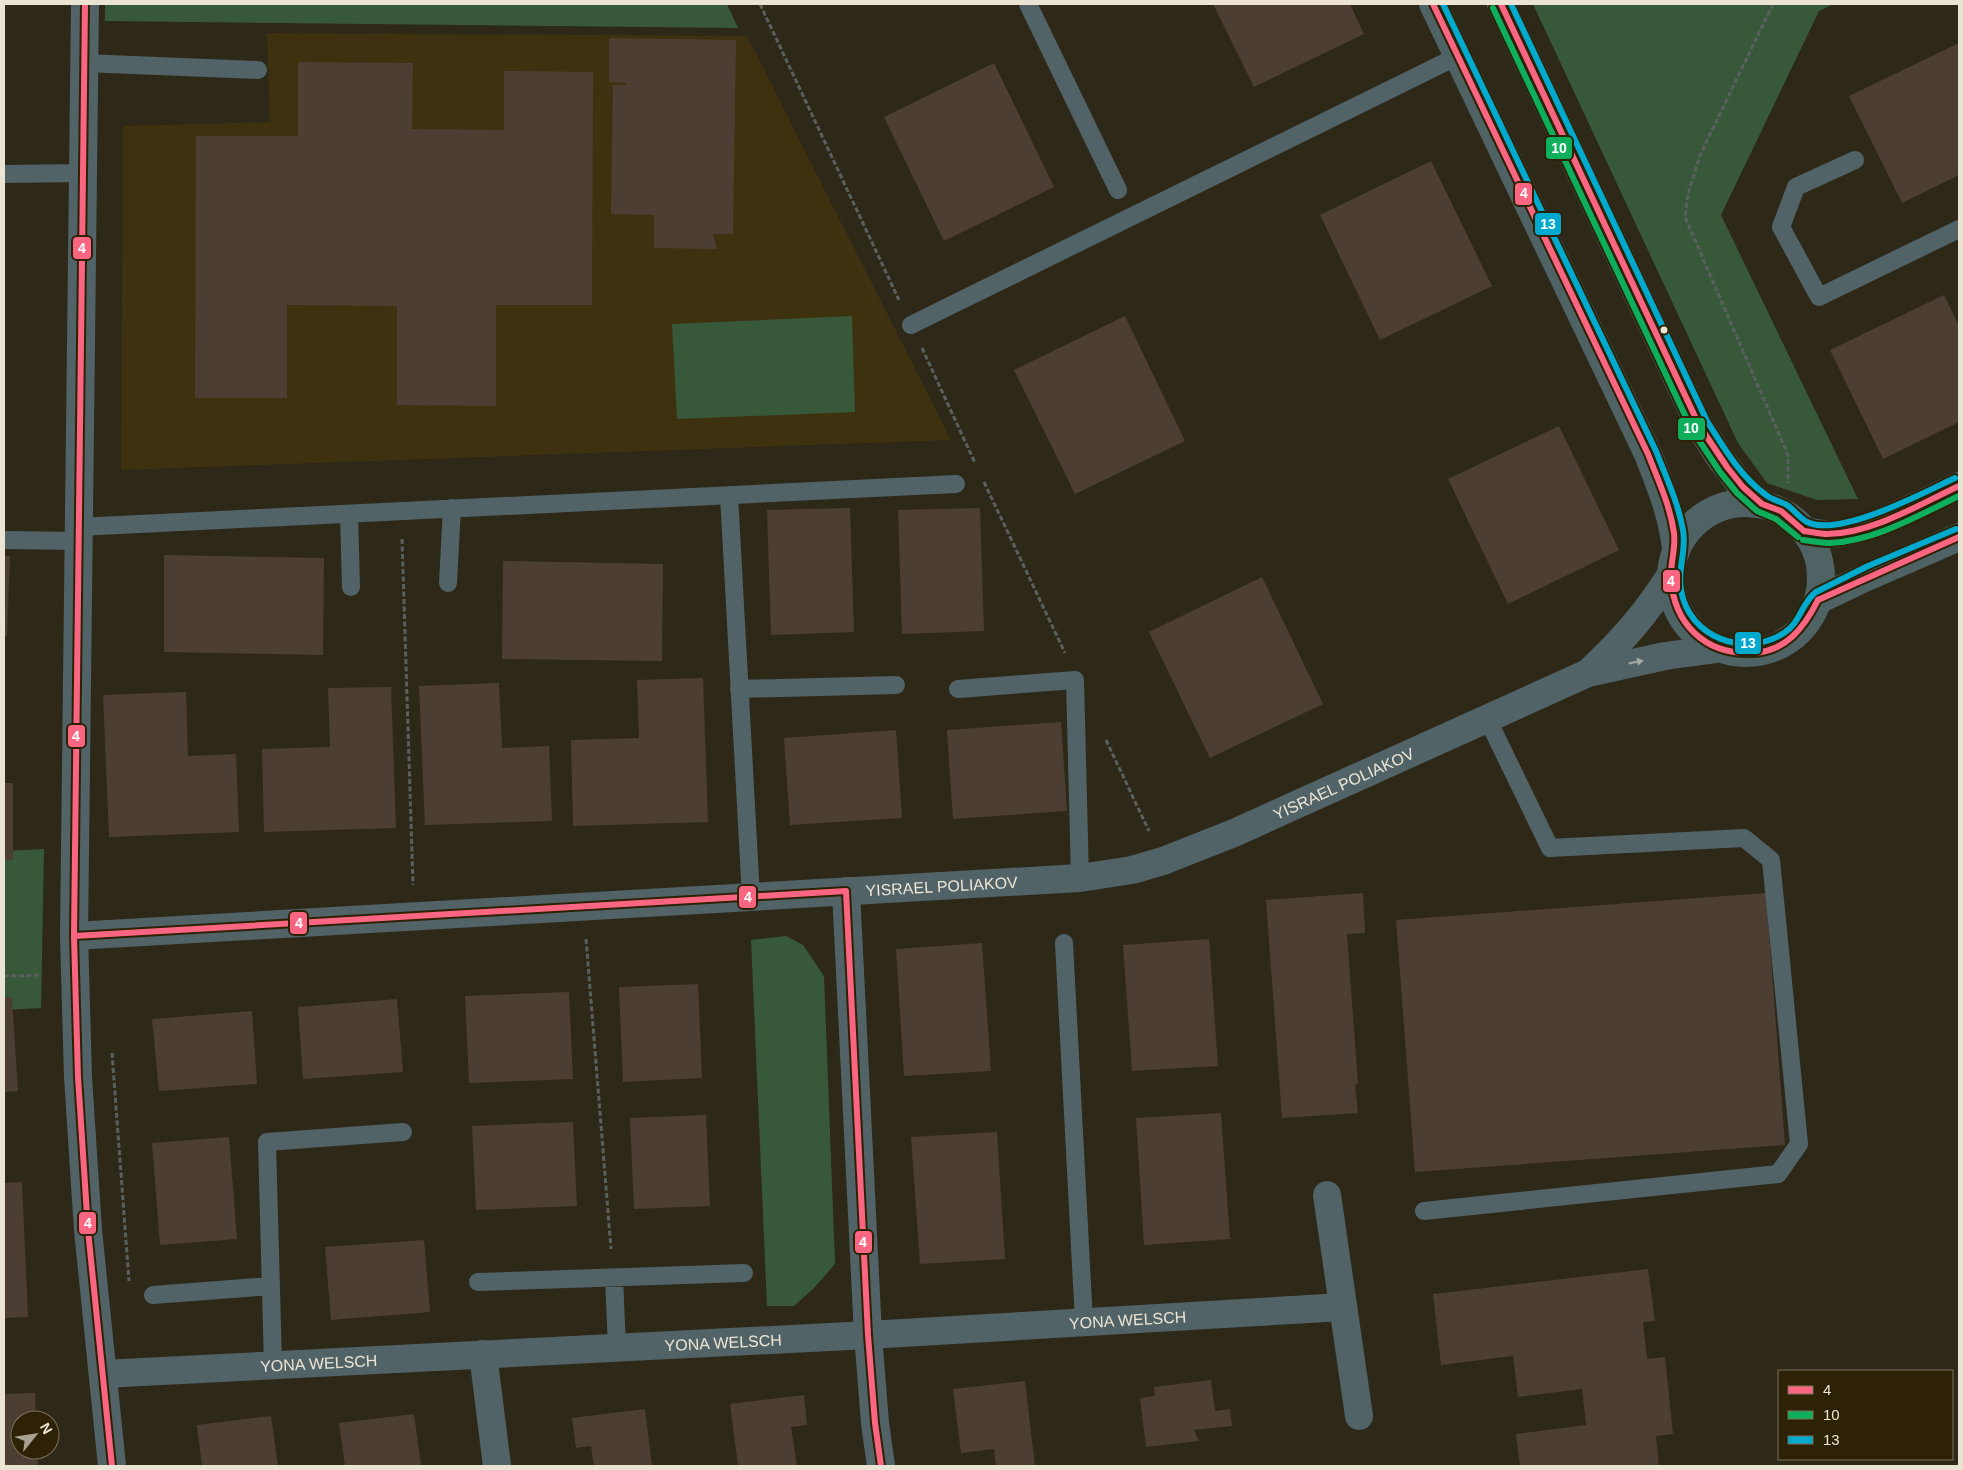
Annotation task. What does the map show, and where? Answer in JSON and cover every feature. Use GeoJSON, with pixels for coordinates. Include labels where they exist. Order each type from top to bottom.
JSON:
{"type":"FeatureCollection","features":[{"type":"Feature","properties":{"kind":"main road"},"geometry":{"type":"LineString","coordinates":[[1433,4],[1648,454],[1665,500],[1674,532],[1676,550]]}},
{"type":"Feature","properties":{"kind":"main road"},"geometry":{"type":"LineString","coordinates":[[1501,4],[1698,425],[1743,488],[1785,517],[1816,552],[1821,576],[1818,600],[1807,623],[1790,640],[1766,652],[1742,654],[1717,649],[1698,636],[1682,620],[1673,599],[1670,576],[1676,550],[1687,531],[1702,516],[1722,507],[1743,503],[1785,517],[1828,534],[1848,532],[1880,521],[1959,486]]}},
{"type":"Feature","properties":{"kind":"main road"},"geometry":{"type":"LineString","coordinates":[[1818,600],[1959,537]]}},
{"type":"Feature","properties":{"kind":"street"},"geometry":{"type":"LineString","coordinates":[[85,4],[74,936],[78,1077],[88,1230],[112,1466]]}},
{"type":"Feature","properties":{"kind":"street","name":"YISRAEL POLIAKOV"},"geometry":{"type":"LineString","coordinates":[[1588,673],[1630,632],[1670,576]]}},
{"type":"Feature","properties":{"kind":"street","name":"YISRAEL POLIAKOV"},"geometry":{"type":"LineString","coordinates":[[74,936],[1080,878],[1132,870],[1163,861],[1234,833],[1588,673],[1665,656],[1717,649]]}},
{"type":"Feature","properties":{"kind":"street"},"geometry":{"type":"LineString","coordinates":[[846,891],[868,1335],[881,1466]]}},
{"type":"Feature","properties":{"kind":"street"},"geometry":{"type":"LineString","coordinates":[[1327,1195],[1359,1416]]}},
{"type":"Feature","properties":{"kind":"street","name":"YONA WELSCH"},"geometry":{"type":"LineString","coordinates":[[103,1374],[868,1335],[1343,1307]]}},
{"type":"Feature","properties":{"kind":"street"},"geometry":{"type":"LineString","coordinates":[[483,1354],[497,1466]]}},
{"type":"Feature","properties":{"kind":"lane"},"geometry":{"type":"LineString","coordinates":[[1028,4],[1118,190]]}},
{"type":"Feature","properties":{"kind":"lane"},"geometry":{"type":"LineString","coordinates":[[911,325],[1458,56]]}},
{"type":"Feature","properties":{"kind":"lane"},"geometry":{"type":"LineString","coordinates":[[84,63],[258,70]]}},
{"type":"Feature","properties":{"kind":"lane"},"geometry":{"type":"LineString","coordinates":[[1854,160],[1796,187],[1781,227],[1819,297],[1959,229]]}},
{"type":"Feature","properties":{"kind":"lane"},"geometry":{"type":"LineString","coordinates":[[4,174],[83,172]]}},
{"type":"Feature","properties":{"kind":"lane"},"geometry":{"type":"LineString","coordinates":[[4,540],[349,514],[956,484]]}},
{"type":"Feature","properties":{"kind":"lane"},"geometry":{"type":"LineString","coordinates":[[729,495],[751,897]]}},
{"type":"Feature","properties":{"kind":"lane"},"geometry":{"type":"LineString","coordinates":[[448,583],[452,508]]}},
{"type":"Feature","properties":{"kind":"lane"},"geometry":{"type":"LineString","coordinates":[[349,514],[351,587]]}},
{"type":"Feature","properties":{"kind":"lane"},"geometry":{"type":"LineString","coordinates":[[958,689],[1075,680],[1080,878]]}},
{"type":"Feature","properties":{"kind":"lane"},"geometry":{"type":"LineString","coordinates":[[739,689],[896,685]]}},
{"type":"Feature","properties":{"kind":"lane"},"geometry":{"type":"LineString","coordinates":[[1424,1211],[1778,1174],[1799,1144],[1771,860],[1744,838],[1550,848],[1487,718]]}},
{"type":"Feature","properties":{"kind":"lane"},"geometry":{"type":"LineString","coordinates":[[1064,943],[1084,1322]]}},
{"type":"Feature","properties":{"kind":"lane"},"geometry":{"type":"LineString","coordinates":[[273,1365],[266,1142],[404,1132]]}},
{"type":"Feature","properties":{"kind":"lane"},"geometry":{"type":"LineString","coordinates":[[478,1282],[744,1273]]}},
{"type":"Feature","properties":{"kind":"lane"},"geometry":{"type":"LineString","coordinates":[[614,1278],[617,1347]]}},
{"type":"Feature","properties":{"kind":"lane"},"geometry":{"type":"LineString","coordinates":[[153,1295],[271,1286]]}},
{"type":"Feature","properties":{"kind":"path"},"geometry":{"type":"LineString","coordinates":[[760,4],[978,468]]}},
{"type":"Feature","properties":{"kind":"path"},"geometry":{"type":"LineString","coordinates":[[1773,4],[1700,155],[1688,194],[1685,217],[1788,455],[1788,495],[1785,517]]}},
{"type":"Feature","properties":{"kind":"path"},"geometry":{"type":"LineString","coordinates":[[982,477],[1066,656]]}},
{"type":"Feature","properties":{"kind":"path"},"geometry":{"type":"LineString","coordinates":[[401,511],[414,916]]}},
{"type":"Feature","properties":{"kind":"path"},"geometry":{"type":"LineString","coordinates":[[1104,736],[1163,861]]}},
{"type":"Feature","properties":{"kind":"path"},"geometry":{"type":"LineString","coordinates":[[583,907],[614,1278]]}},
{"type":"Feature","properties":{"kind":"path"},"geometry":{"type":"LineString","coordinates":[[4,976],[75,975]]}},
{"type":"Feature","properties":{"kind":"path"},"geometry":{"type":"LineString","coordinates":[[112,1045],[129,1282]]}},
{"type":"Feature","properties":{"kind":"shaded area"},"geometry":{"type":"Polygon","coordinates":[[[267,33],[747,36],[951,440],[121,470],[123,126],[270,122],[267,33]]]}},
{"type":"Feature","properties":{"kind":"green space"},"geometry":{"type":"Polygon","coordinates":[[[105,4],[727,4],[738,28],[105,21],[105,4]]]}},
{"type":"Feature","properties":{"kind":"green space"},"geometry":{"type":"Polygon","coordinates":[[[1533,4],[1834,4],[1819,11],[1721,215],[1858,499],[1817,500],[1767,483],[1738,443],[1533,4]]]}},
{"type":"Feature","properties":{"kind":"green space"},"geometry":{"type":"Polygon","coordinates":[[[852,316],[855,412],[677,419],[672,324],[852,316]]]}},
{"type":"Feature","properties":{"kind":"green space"},"geometry":{"type":"Polygon","coordinates":[[[44,849],[41,1008],[4,1010],[4,851],[44,849]]]}},
{"type":"Feature","properties":{"kind":"green space"},"geometry":{"type":"Polygon","coordinates":[[[786,936],[803,945],[824,976],[835,1264],[814,1288],[794,1306],[767,1306],[751,940],[786,936]]]}},
{"type":"Feature","properties":{"kind":"building"},"geometry":{"type":"Polygon","coordinates":[[[1213,4],[1350,4],[1364,34],[1254,87],[1213,4]]]}},
{"type":"Feature","properties":{"kind":"building"},"geometry":{"type":"Polygon","coordinates":[[[609,38],[736,40],[733,234],[713,234],[717,249],[654,248],[654,215],[611,214],[613,85],[626,85],[626,83],[609,82],[609,38]]]}},
{"type":"Feature","properties":{"kind":"building"},"geometry":{"type":"Polygon","coordinates":[[[1959,43],[1959,175],[1902,203],[1849,96],[1959,43]]]}},
{"type":"Feature","properties":{"kind":"building"},"geometry":{"type":"Polygon","coordinates":[[[298,62],[413,63],[412,129],[504,130],[504,71],[593,72],[592,305],[496,305],[496,406],[397,405],[397,306],[287,305],[287,398],[195,398],[196,136],[298,136],[298,62]]]}},
{"type":"Feature","properties":{"kind":"building"},"geometry":{"type":"Polygon","coordinates":[[[994,63],[1054,187],[944,241],[884,117],[994,63]]]}},
{"type":"Feature","properties":{"kind":"building"},"geometry":{"type":"Polygon","coordinates":[[[1431,161],[1492,286],[1380,340],[1320,215],[1431,161]]]}},
{"type":"Feature","properties":{"kind":"building"},"geometry":{"type":"Polygon","coordinates":[[[1944,295],[1959,326],[1959,422],[1883,459],[1830,350],[1944,295]]]}},
{"type":"Feature","properties":{"kind":"building"},"geometry":{"type":"Polygon","coordinates":[[[1125,316],[1185,441],[1075,494],[1014,370],[1125,316]]]}},
{"type":"Feature","properties":{"kind":"building"},"geometry":{"type":"Polygon","coordinates":[[[1559,426],[1619,550],[1508,604],[1448,479],[1559,426]]]}},
{"type":"Feature","properties":{"kind":"building"},"geometry":{"type":"Polygon","coordinates":[[[850,508],[854,632],[771,635],[767,510],[850,508]]]}},
{"type":"Feature","properties":{"kind":"building"},"geometry":{"type":"Polygon","coordinates":[[[980,508],[984,631],[902,634],[898,510],[980,508]]]}},
{"type":"Feature","properties":{"kind":"building"},"geometry":{"type":"Polygon","coordinates":[[[164,555],[324,558],[323,655],[164,652],[164,555]]]}},
{"type":"Feature","properties":{"kind":"building"},"geometry":{"type":"Polygon","coordinates":[[[4,556],[10,556],[7,636],[4,636],[4,556]]]}},
{"type":"Feature","properties":{"kind":"building"},"geometry":{"type":"Polygon","coordinates":[[[503,561],[663,564],[662,661],[502,659],[503,561]]]}},
{"type":"Feature","properties":{"kind":"building"},"geometry":{"type":"Polygon","coordinates":[[[1262,577],[1323,704],[1210,758],[1149,632],[1262,577]]]}},
{"type":"Feature","properties":{"kind":"building"},"geometry":{"type":"Polygon","coordinates":[[[703,678],[708,822],[573,826],[571,740],[639,738],[637,680],[703,678]]]}},
{"type":"Feature","properties":{"kind":"building"},"geometry":{"type":"Polygon","coordinates":[[[499,683],[502,748],[549,746],[552,821],[425,825],[419,686],[499,683]]]}},
{"type":"Feature","properties":{"kind":"building"},"geometry":{"type":"Polygon","coordinates":[[[391,687],[396,828],[264,832],[262,749],[330,747],[328,688],[391,687]]]}},
{"type":"Feature","properties":{"kind":"building"},"geometry":{"type":"Polygon","coordinates":[[[186,692],[188,756],[236,754],[239,832],[109,837],[103,695],[186,692]]]}},
{"type":"Feature","properties":{"kind":"building"},"geometry":{"type":"Polygon","coordinates":[[[1061,722],[1067,811],[953,819],[947,730],[1061,722]]]}},
{"type":"Feature","properties":{"kind":"building"},"geometry":{"type":"Polygon","coordinates":[[[896,730],[902,818],[790,825],[784,738],[896,730]]]}},
{"type":"Feature","properties":{"kind":"building"},"geometry":{"type":"Polygon","coordinates":[[[4,783],[13,783],[13,860],[4,860],[4,783]]]}},
{"type":"Feature","properties":{"kind":"building"},"geometry":{"type":"Polygon","coordinates":[[[1363,893],[1365,933],[1347,934],[1358,1084],[1355,1085],[1358,1113],[1282,1118],[1266,900],[1363,893]]]}},
{"type":"Feature","properties":{"kind":"building"},"geometry":{"type":"Polygon","coordinates":[[[1766,893],[1785,1145],[1415,1172],[1396,920],[1766,893]]]}},
{"type":"Feature","properties":{"kind":"building"},"geometry":{"type":"Polygon","coordinates":[[[1209,939],[1218,1066],[1132,1071],[1123,945],[1209,939]]]}},
{"type":"Feature","properties":{"kind":"building"},"geometry":{"type":"Polygon","coordinates":[[[982,943],[991,1071],[904,1076],[896,949],[982,943]]]}},
{"type":"Feature","properties":{"kind":"building"},"geometry":{"type":"Polygon","coordinates":[[[698,984],[702,1078],[623,1082],[619,987],[698,984]]]}},
{"type":"Feature","properties":{"kind":"building"},"geometry":{"type":"Polygon","coordinates":[[[569,992],[573,1079],[469,1083],[465,996],[569,992]]]}},
{"type":"Feature","properties":{"kind":"building"},"geometry":{"type":"Polygon","coordinates":[[[4,997],[12,997],[18,1091],[4,1092],[4,997]]]}},
{"type":"Feature","properties":{"kind":"building"},"geometry":{"type":"Polygon","coordinates":[[[397,999],[403,1072],[303,1079],[298,1007],[397,999]]]}},
{"type":"Feature","properties":{"kind":"building"},"geometry":{"type":"Polygon","coordinates":[[[252,1011],[257,1084],[159,1091],[152,1019],[252,1011]]]}},
{"type":"Feature","properties":{"kind":"building"},"geometry":{"type":"Polygon","coordinates":[[[1221,1113],[1230,1239],[1144,1245],[1136,1118],[1221,1113]]]}},
{"type":"Feature","properties":{"kind":"building"},"geometry":{"type":"Polygon","coordinates":[[[706,1115],[710,1206],[634,1209],[630,1118],[706,1115]]]}},
{"type":"Feature","properties":{"kind":"building"},"geometry":{"type":"Polygon","coordinates":[[[573,1122],[577,1206],[476,1210],[472,1126],[573,1122]]]}},
{"type":"Feature","properties":{"kind":"building"},"geometry":{"type":"Polygon","coordinates":[[[997,1132],[1005,1259],[920,1264],[911,1137],[997,1132]]]}},
{"type":"Feature","properties":{"kind":"building"},"geometry":{"type":"Polygon","coordinates":[[[229,1137],[237,1239],[160,1245],[152,1143],[229,1137]]]}},
{"type":"Feature","properties":{"kind":"building"},"geometry":{"type":"Polygon","coordinates":[[[22,1182],[28,1317],[4,1318],[4,1183],[22,1182]]]}},
{"type":"Feature","properties":{"kind":"building"},"geometry":{"type":"Polygon","coordinates":[[[424,1240],[430,1312],[331,1320],[325,1247],[424,1240]]]}},
{"type":"Feature","properties":{"kind":"building"},"geometry":{"type":"Polygon","coordinates":[[[1648,1269],[1655,1321],[1643,1322],[1647,1359],[1665,1357],[1673,1434],[1656,1436],[1659,1466],[1520,1466],[1516,1434],[1586,1425],[1582,1389],[1518,1397],[1513,1356],[1441,1365],[1433,1294],[1648,1269]]]}},
{"type":"Feature","properties":{"kind":"building"},"geometry":{"type":"Polygon","coordinates":[[[1211,1380],[1215,1411],[1230,1409],[1232,1426],[1194,1430],[1199,1441],[1146,1447],[1140,1398],[1155,1396],[1154,1387],[1211,1380]]]}},
{"type":"Feature","properties":{"kind":"building"},"geometry":{"type":"Polygon","coordinates":[[[1025,1381],[1035,1466],[996,1466],[994,1449],[961,1453],[953,1389],[1025,1381]]]}},
{"type":"Feature","properties":{"kind":"building"},"geometry":{"type":"Polygon","coordinates":[[[35,1393],[36,1410],[10,1410],[10,1460],[38,1460],[38,1466],[4,1466],[4,1394],[35,1393]]]}},
{"type":"Feature","properties":{"kind":"building"},"geometry":{"type":"Polygon","coordinates":[[[804,1395],[807,1425],[791,1427],[797,1466],[738,1466],[730,1404],[804,1395]]]}},
{"type":"Feature","properties":{"kind":"building"},"geometry":{"type":"Polygon","coordinates":[[[645,1409],[652,1466],[594,1466],[591,1446],[576,1448],[572,1418],[645,1409]]]}},
{"type":"Feature","properties":{"kind":"building"},"geometry":{"type":"Polygon","coordinates":[[[414,1414],[421,1466],[345,1466],[339,1423],[414,1414]]]}},
{"type":"Feature","properties":{"kind":"building"},"geometry":{"type":"Polygon","coordinates":[[[271,1416],[278,1466],[202,1466],[197,1425],[271,1416]]]}},
{"type":"Feature","properties":{"kind":"transit line","name":"4"},"geometry":{"type":"LineString","coordinates":[[85,4],[74,936],[78,1077],[88,1230],[112,1466]]}},
{"type":"Feature","properties":{"kind":"transit line","name":"4"},"geometry":{"type":"LineString","coordinates":[[1433,4],[1648,454],[1670,512],[1674,533],[1671,567],[1673,595],[1678,610],[1685,622],[1706,642],[1719,648],[1734,652],[1762,652],[1773,649],[1792,637],[1800,629],[1818,600]]}},
{"type":"Feature","properties":{"kind":"transit line","name":"13"},"geometry":{"type":"LineString","coordinates":[[1443,4],[1656,451],[1681,520],[1684,538],[1680,575],[1681,590],[1686,607],[1695,620],[1707,631],[1721,639],[1736,643],[1753,644],[1769,640],[1790,628],[1807,601],[1816,592],[1868,566],[1956,529]]}},
{"type":"Feature","properties":{"kind":"transit line","name":"4"},"geometry":{"type":"LineString","coordinates":[[1501,4],[1699,425],[1743,487],[1762,504],[1781,511],[1804,531]]}},
{"type":"Feature","properties":{"kind":"transit line","name":"13"},"geometry":{"type":"LineString","coordinates":[[1511,4],[1707,421],[1733,461],[1748,479],[1768,497],[1787,505],[1807,522],[1821,525],[1839,524],[1860,519],[1955,478]]}},
{"type":"Feature","properties":{"kind":"transit line","name":"10"},"geometry":{"type":"LineString","coordinates":[[1493,8],[1692,430],[1720,472],[1737,493],[1757,511],[1776,519],[1798,537]]}},
{"type":"Feature","properties":{"kind":"transit line","name":"4"},"geometry":{"type":"LineString","coordinates":[[1804,531],[1827,534],[1861,529],[1895,517],[1959,486]]}},
{"type":"Feature","properties":{"kind":"transit line","name":"10"},"geometry":{"type":"LineString","coordinates":[[1803,540],[1830,543],[1864,537],[1896,526],[1959,496]]}},
{"type":"Feature","properties":{"kind":"transit line","name":"4"},"geometry":{"type":"LineString","coordinates":[[1818,600],[1959,537]]}},
{"type":"Feature","properties":{"kind":"transit line","name":"4"},"geometry":{"type":"LineString","coordinates":[[74,936],[846,891],[868,1335],[875,1423],[881,1466]]}}]}
